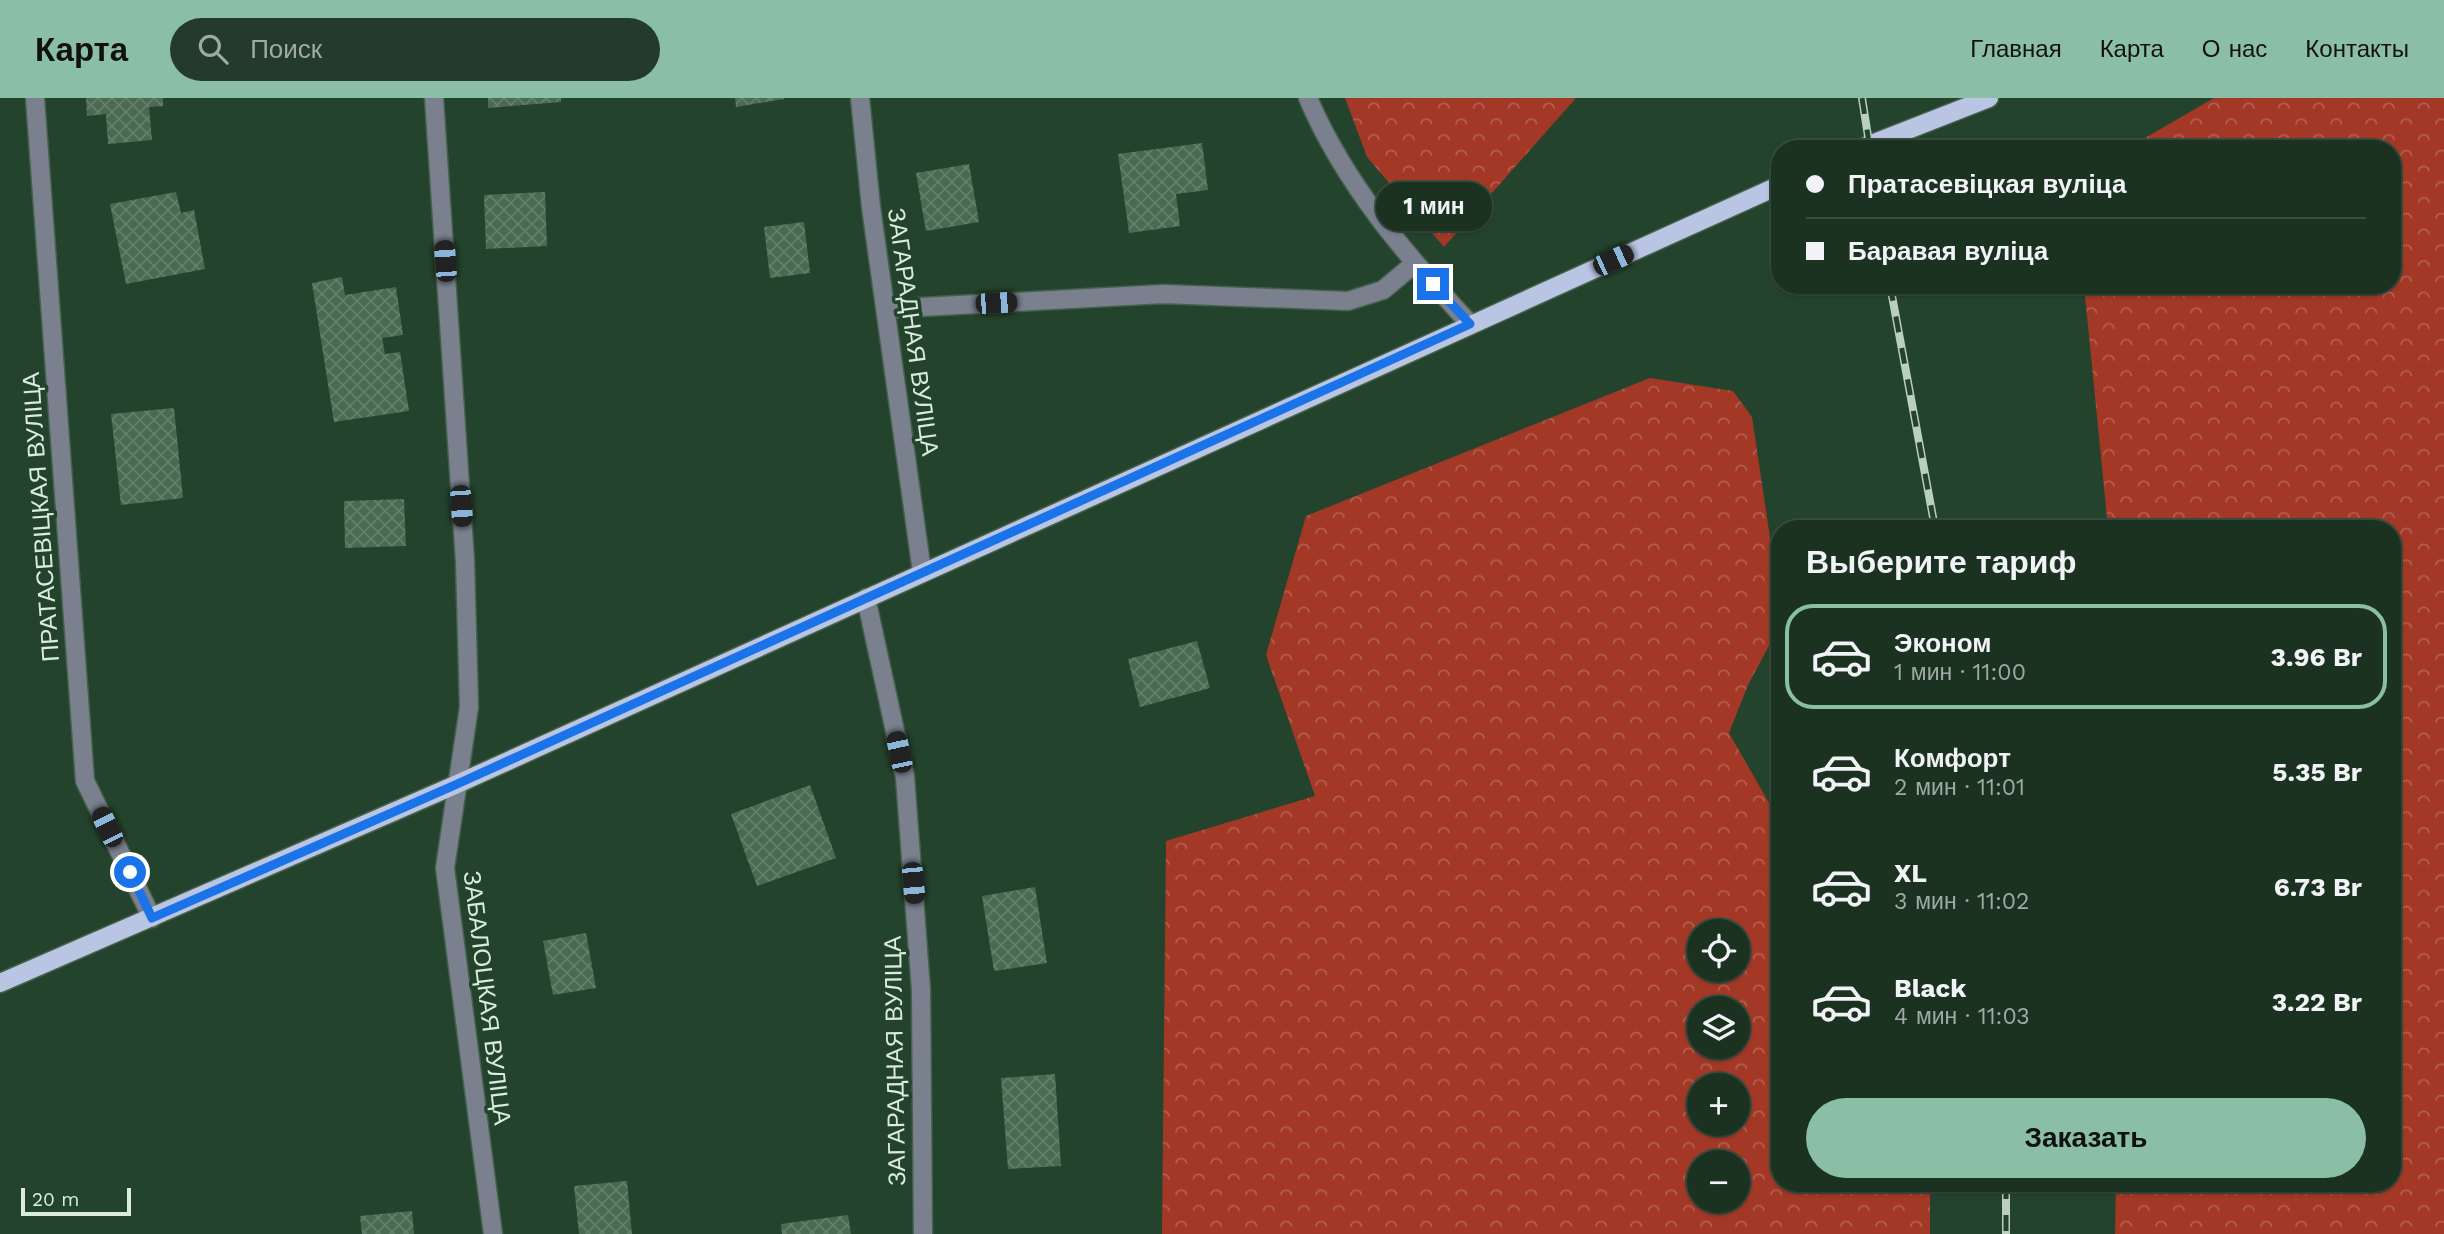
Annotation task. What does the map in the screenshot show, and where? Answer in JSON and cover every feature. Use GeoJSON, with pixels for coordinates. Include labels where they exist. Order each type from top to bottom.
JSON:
{"type":"FeatureCollection","features":[{"type":"Feature","properties":{"kind":"main road"},"geometry":{"type":"LineString","coordinates":[[1882,140],[1989,98]]}},
{"type":"Feature","properties":{"kind":"main road"},"geometry":{"type":"LineString","coordinates":[[0,982],[455,785],[1771,189]]}},
{"type":"Feature","properties":{"kind":"street","name":"ПРАТАСЕВІЦКАЯ ВУЛІЦА"},"geometry":{"type":"LineString","coordinates":[[35,98],[85,781],[152,918]]}},
{"type":"Feature","properties":{"kind":"street","name":"ЗАБАЛОЦКАЯ ВУЛІЦА"},"geometry":{"type":"LineString","coordinates":[[434,98],[465,561],[469,707],[455,785],[445,868],[493,1234]]}},
{"type":"Feature","properties":{"kind":"street","name":"ЗАГАРАДНАЯ ВУЛІЦА"},"geometry":{"type":"LineString","coordinates":[[860,98],[885,309],[922,572]]}},
{"type":"Feature","properties":{"kind":"street"},"geometry":{"type":"LineString","coordinates":[[1308,98],[1350,181],[1414,264],[1470,324]]}},
{"type":"Feature","properties":{"kind":"street"},"geometry":{"type":"LineString","coordinates":[[885,309],[1163,293],[1348,301],[1383,290],[1414,264]]}},
{"type":"Feature","properties":{"kind":"street","name":"ЗАГАРАДНАЯ ВУЛІЦА"},"geometry":{"type":"LineString","coordinates":[[866,598],[905,777],[921,990],[923,1234]]}},
{"type":"Feature","properties":{"kind":"green space"},"geometry":{"type":"Polygon","coordinates":[[[1345,98],[1576,98],[1444,247],[1367,157],[1345,98]]]}},
{"type":"Feature","properties":{"kind":"green space"},"geometry":{"type":"Polygon","coordinates":[[[2214,98],[2444,98],[2444,1234],[2115,1234],[2116,1192],[2401,1192],[2401,520],[2107,520],[2085,294],[2401,294],[2401,140],[2142,140],[2214,98]]]}},
{"type":"Feature","properties":{"kind":"green space"},"geometry":{"type":"Polygon","coordinates":[[[1650,378],[1733,391],[1752,417],[1771,545],[1771,642],[1748,685],[1729,733],[1771,806],[1771,1192],[1930,1192],[1930,1234],[1162,1234],[1166,841],[1315,796],[1266,655],[1306,516],[1650,378]]]}},
{"type":"Feature","properties":{"kind":"building"},"geometry":{"type":"Polygon","coordinates":[[[86,98],[163,98],[163,106],[149,107],[152,140],[108,144],[106,114],[87,116],[86,98]]]}},
{"type":"Feature","properties":{"kind":"building"},"geometry":{"type":"Polygon","coordinates":[[[488,98],[561,98],[561,102],[488,108],[488,98]]]}},
{"type":"Feature","properties":{"kind":"building"},"geometry":{"type":"Polygon","coordinates":[[[735,98],[784,98],[784,99],[736,107],[735,98]]]}},
{"type":"Feature","properties":{"kind":"building"},"geometry":{"type":"Polygon","coordinates":[[[1202,143],[1208,190],[1176,194],[1180,226],[1129,233],[1118,154],[1202,143]]]}},
{"type":"Feature","properties":{"kind":"building"},"geometry":{"type":"Polygon","coordinates":[[[969,164],[979,222],[926,231],[916,173],[969,164]]]}},
{"type":"Feature","properties":{"kind":"building"},"geometry":{"type":"Polygon","coordinates":[[[176,192],[181,213],[194,210],[205,269],[126,284],[110,204],[176,192]]]}},
{"type":"Feature","properties":{"kind":"building"},"geometry":{"type":"Polygon","coordinates":[[[545,192],[547,246],[486,249],[484,195],[545,192]]]}},
{"type":"Feature","properties":{"kind":"building"},"geometry":{"type":"Polygon","coordinates":[[[804,222],[810,273],[770,278],[764,227],[804,222]]]}},
{"type":"Feature","properties":{"kind":"building"},"geometry":{"type":"Polygon","coordinates":[[[342,277],[345,295],[396,287],[403,335],[382,338],[385,354],[400,352],[409,411],[334,422],[312,283],[342,277]]]}},
{"type":"Feature","properties":{"kind":"building"},"geometry":{"type":"Polygon","coordinates":[[[174,408],[183,498],[121,505],[111,414],[174,408]]]}},
{"type":"Feature","properties":{"kind":"building"},"geometry":{"type":"Polygon","coordinates":[[[404,499],[406,546],[345,548],[344,501],[404,499]]]}},
{"type":"Feature","properties":{"kind":"building"},"geometry":{"type":"Polygon","coordinates":[[[1197,641],[1210,688],[1140,707],[1128,659],[1197,641]]]}},
{"type":"Feature","properties":{"kind":"building"},"geometry":{"type":"Polygon","coordinates":[[[810,785],[836,858],[757,886],[731,814],[810,785]]]}},
{"type":"Feature","properties":{"kind":"building"},"geometry":{"type":"Polygon","coordinates":[[[1035,887],[1047,963],[994,971],[982,896],[1035,887]]]}},
{"type":"Feature","properties":{"kind":"building"},"geometry":{"type":"Polygon","coordinates":[[[586,933],[596,988],[553,995],[543,941],[586,933]]]}},
{"type":"Feature","properties":{"kind":"building"},"geometry":{"type":"Polygon","coordinates":[[[1055,1074],[1061,1166],[1008,1169],[1001,1078],[1055,1074]]]}},
{"type":"Feature","properties":{"kind":"building"},"geometry":{"type":"Polygon","coordinates":[[[627,1181],[632,1234],[579,1234],[574,1186],[627,1181]]]}},
{"type":"Feature","properties":{"kind":"building"},"geometry":{"type":"Polygon","coordinates":[[[412,1211],[414,1234],[362,1234],[360,1216],[412,1211]]]}},
{"type":"Feature","properties":{"kind":"building"},"geometry":{"type":"Polygon","coordinates":[[[848,1215],[851,1234],[782,1234],[781,1224],[848,1215]]]}},
{"type":"Feature","properties":{"kind":"railway"},"geometry":{"type":"LineString","coordinates":[[1862,98],[1869,140]]}},
{"type":"Feature","properties":{"kind":"railway"},"geometry":{"type":"LineString","coordinates":[[1892,294],[1934,520]]}},
{"type":"Feature","properties":{"kind":"railway"},"geometry":{"type":"LineString","coordinates":[[2006,1192],[2006,1234]]}},
{"type":"Feature","properties":{"kind":"route"},"geometry":{"type":"LineString","coordinates":[[130,872],[152,918],[455,785],[1470,324],[1433,284]]}}]}
